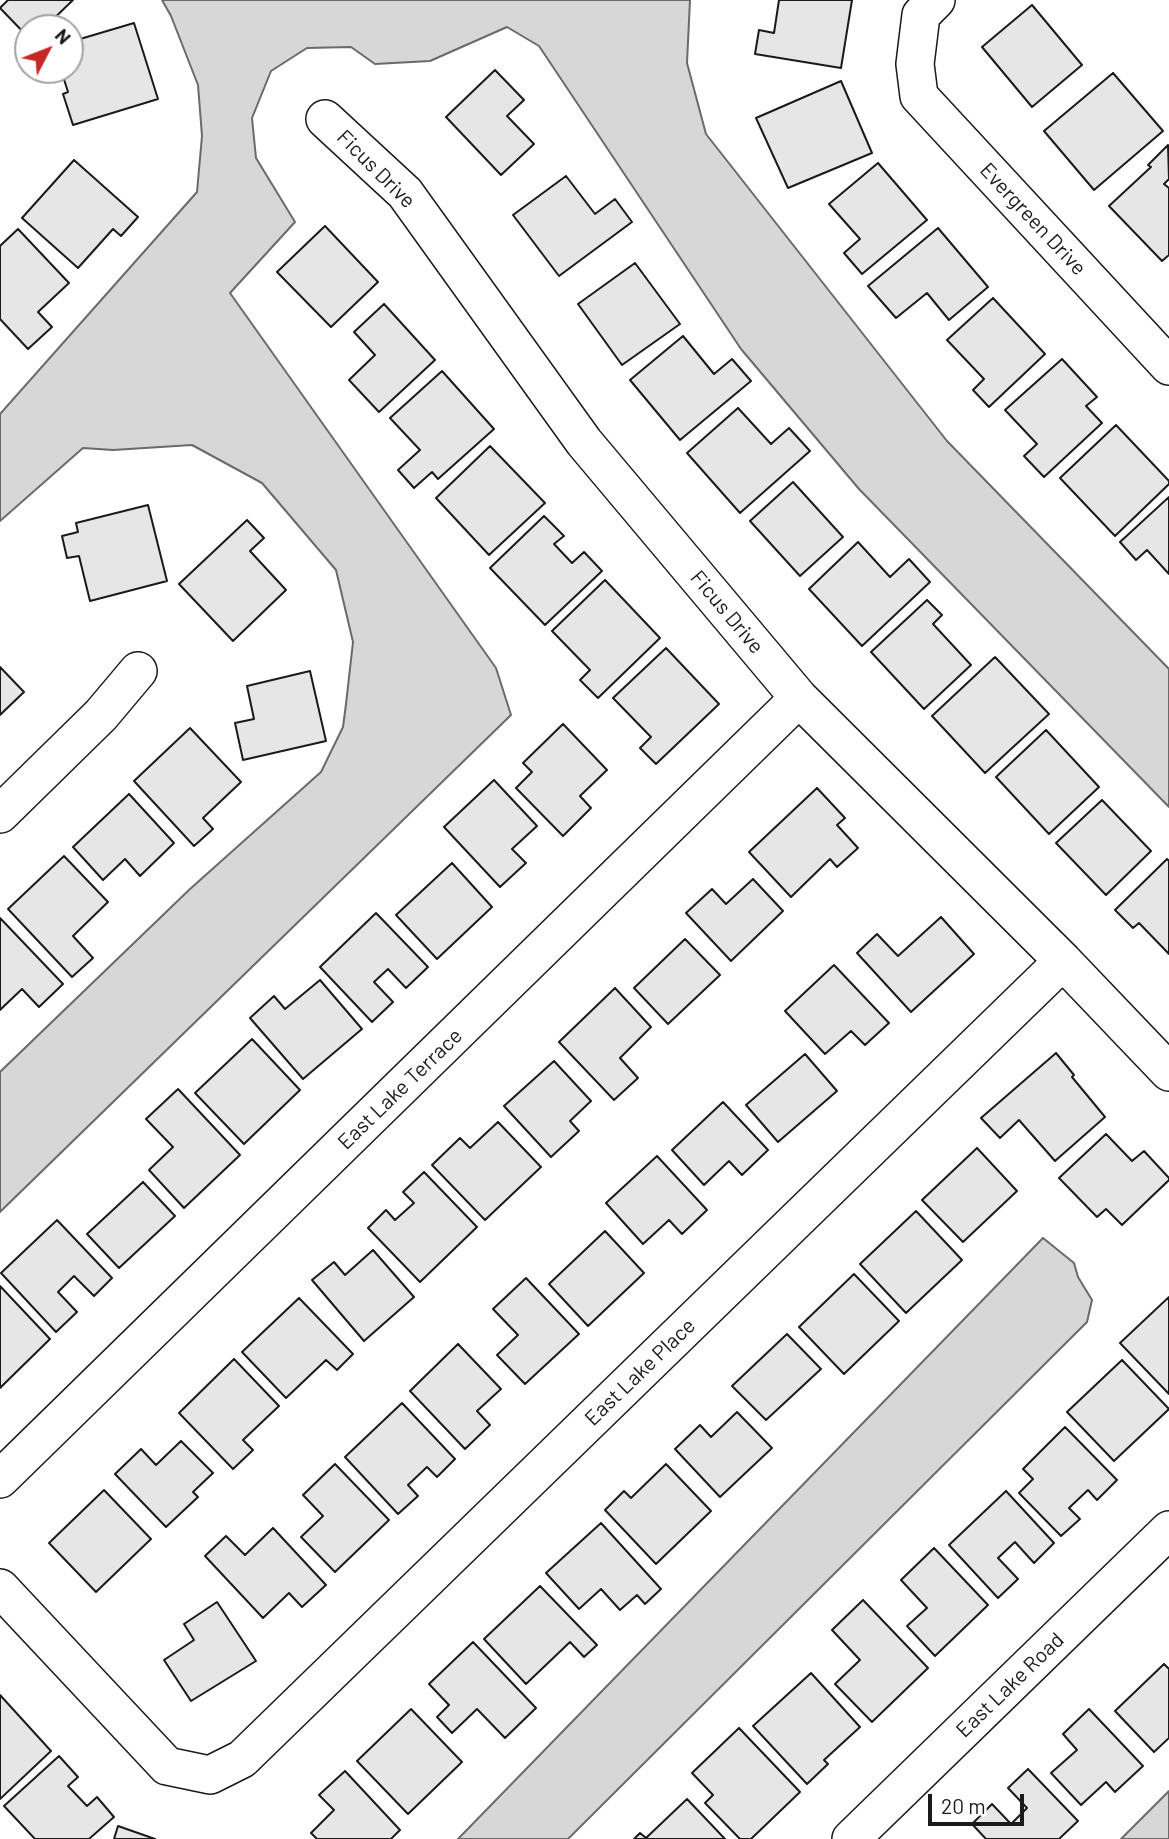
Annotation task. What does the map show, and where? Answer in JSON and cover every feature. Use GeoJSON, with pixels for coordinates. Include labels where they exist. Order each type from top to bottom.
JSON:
{"type":"FeatureCollection","features":[{"type":"Feature","properties":{"kind":"street","name":"Evergreen Drive"},"geometry":{"type":"LineString","coordinates":[[936,0],[921,15],[915,64],[919,96],[1169,366]]}},
{"type":"Feature","properties":{"kind":"street","name":"Ficus Drive"},"geometry":{"type":"LineString","coordinates":[[325,118],[405,193],[584,442],[799,698],[1063,961],[1169,1072]]}},
{"type":"Feature","properties":{"kind":"street"},"geometry":{"type":"LineString","coordinates":[[0,814],[101,715],[138,671]]}},
{"type":"Feature","properties":{"kind":"street","name":"East Lake Terrace"},"geometry":{"type":"LineString","coordinates":[[0,1479],[799,698]]}},
{"type":"Feature","properties":{"kind":"street","name":"East Lake Place"},"geometry":{"type":"LineString","coordinates":[[0,1588],[167,1766],[210,1775],[242,1759],[1063,961]]}},
{"type":"Feature","properties":{"kind":"street","name":"East Lake Road"},"geometry":{"type":"LineString","coordinates":[[851,1839],[1169,1530]]}},
{"type":"Feature","properties":{"kind":"shaded area"},"geometry":{"type":"Polygon","coordinates":[[[162,0],[690,0],[687,63],[706,134],[947,441],[1169,669],[1169,807],[859,489],[741,349],[539,46],[507,27],[430,61],[375,64],[351,47],[307,48],[271,71],[252,118],[256,158],[295,222],[230,293],[496,668],[511,715],[0,1212],[0,1072],[190,889],[321,772],[343,727],[353,642],[336,570],[262,483],[192,445],[113,450],[83,448],[0,521],[0,414],[197,192],[202,136],[198,85],[162,0]]]}},
{"type":"Feature","properties":{"kind":"shaded area"},"geometry":{"type":"Polygon","coordinates":[[[1043,1238],[1074,1263],[1078,1277],[1092,1300],[1087,1322],[568,1839],[458,1839],[1043,1238]]]}},
{"type":"Feature","properties":{"kind":"shaded area"},"geometry":{"type":"Polygon","coordinates":[[[1169,1791],[1169,1839],[1121,1839],[1169,1791]]]}},
{"type":"Feature","properties":{"kind":"building"},"geometry":{"type":"Polygon","coordinates":[[[8,0],[73,0],[58,14],[14,14],[14,22],[0,8],[8,0]]]}},
{"type":"Feature","properties":{"kind":"building"},"geometry":{"type":"Polygon","coordinates":[[[779,0],[852,0],[841,68],[755,54],[759,30],[774,33],[779,0]]]}},
{"type":"Feature","properties":{"kind":"building"},"geometry":{"type":"Polygon","coordinates":[[[1032,5],[1082,65],[1032,107],[982,47],[1032,5]]]}},
{"type":"Feature","properties":{"kind":"building"},"geometry":{"type":"Polygon","coordinates":[[[134,23],[158,99],[73,125],[63,94],[68,92],[65,84],[84,84],[84,38],[134,23]]]}},
{"type":"Feature","properties":{"kind":"building"},"geometry":{"type":"Polygon","coordinates":[[[495,70],[524,100],[507,116],[534,144],[501,175],[446,117],[495,70]]]}},
{"type":"Feature","properties":{"kind":"building"},"geometry":{"type":"Polygon","coordinates":[[[1113,73],[1163,131],[1094,190],[1044,131],[1113,73]]]}},
{"type":"Feature","properties":{"kind":"building"},"geometry":{"type":"Polygon","coordinates":[[[841,81],[872,153],[788,188],[756,118],[841,81]]]}},
{"type":"Feature","properties":{"kind":"building"},"geometry":{"type":"Polygon","coordinates":[[[1168,145],[1169,179],[1164,184],[1169,188],[1169,255],[1162,261],[1109,206],[1151,167],[1148,165],[1168,145]]]}},
{"type":"Feature","properties":{"kind":"building"},"geometry":{"type":"Polygon","coordinates":[[[74,160],[138,217],[121,236],[113,229],[78,268],[22,218],[74,160]]]}},
{"type":"Feature","properties":{"kind":"building"},"geometry":{"type":"Polygon","coordinates":[[[878,163],[927,220],[862,274],[844,253],[860,239],[829,204],[878,163]]]}},
{"type":"Feature","properties":{"kind":"building"},"geometry":{"type":"Polygon","coordinates":[[[566,176],[595,214],[615,199],[632,222],[559,276],[513,215],[566,176]]]}},
{"type":"Feature","properties":{"kind":"building"},"geometry":{"type":"Polygon","coordinates":[[[325,226],[378,282],[331,327],[277,272],[325,226]]]}},
{"type":"Feature","properties":{"kind":"building"},"geometry":{"type":"Polygon","coordinates":[[[938,228],[988,287],[949,320],[927,293],[896,318],[868,286],[938,228]]]}},
{"type":"Feature","properties":{"kind":"building"},"geometry":{"type":"Polygon","coordinates":[[[18,229],[69,283],[38,312],[52,327],[28,349],[0,319],[0,246],[18,229]]]}},
{"type":"Feature","properties":{"kind":"building"},"geometry":{"type":"Polygon","coordinates":[[[635,263],[680,324],[622,365],[578,304],[635,263]]]}},
{"type":"Feature","properties":{"kind":"building"},"geometry":{"type":"Polygon","coordinates":[[[993,298],[1045,354],[989,407],[973,390],[984,379],[947,340],[993,298]]]}},
{"type":"Feature","properties":{"kind":"building"},"geometry":{"type":"Polygon","coordinates":[[[384,304],[435,360],[379,412],[349,380],[375,355],[354,332],[384,304]]]}},
{"type":"Feature","properties":{"kind":"building"},"geometry":{"type":"Polygon","coordinates":[[[683,336],[714,374],[732,359],[751,381],[680,440],[630,380],[683,336]]]}},
{"type":"Feature","properties":{"kind":"building"},"geometry":{"type":"Polygon","coordinates":[[[1062,359],[1097,397],[1086,406],[1102,423],[1044,477],[1024,456],[1037,444],[1005,410],[1062,359]]]}},
{"type":"Feature","properties":{"kind":"building"},"geometry":{"type":"Polygon","coordinates":[[[442,371],[494,429],[438,479],[432,472],[414,488],[398,470],[420,450],[390,418],[442,371]]]}},
{"type":"Feature","properties":{"kind":"building"},"geometry":{"type":"Polygon","coordinates":[[[738,408],[771,444],[789,428],[810,451],[740,513],[687,453],[738,408]]]}},
{"type":"Feature","properties":{"kind":"building"},"geometry":{"type":"Polygon","coordinates":[[[1116,425],[1169,484],[1115,536],[1060,478],[1116,425]]]}},
{"type":"Feature","properties":{"kind":"building"},"geometry":{"type":"Polygon","coordinates":[[[490,446],[545,503],[489,555],[436,498],[490,446]]]}},
{"type":"Feature","properties":{"kind":"building"},"geometry":{"type":"Polygon","coordinates":[[[793,482],[843,537],[800,576],[750,521],[793,482]]]}},
{"type":"Feature","properties":{"kind":"building"},"geometry":{"type":"Polygon","coordinates":[[[1169,497],[1169,574],[1147,550],[1136,560],[1120,542],[1169,497]]]}},
{"type":"Feature","properties":{"kind":"building"},"geometry":{"type":"Polygon","coordinates":[[[148,505],[167,581],[90,601],[79,556],[67,558],[62,536],[78,532],[76,523],[148,505]]]}},
{"type":"Feature","properties":{"kind":"building"},"geometry":{"type":"Polygon","coordinates":[[[544,516],[564,536],[554,544],[572,563],[584,552],[602,571],[545,625],[490,568],[544,516]]]}},
{"type":"Feature","properties":{"kind":"building"},"geometry":{"type":"Polygon","coordinates":[[[247,520],[264,538],[250,551],[286,590],[233,641],[179,584],[247,520]]]}},
{"type":"Feature","properties":{"kind":"building"},"geometry":{"type":"Polygon","coordinates":[[[858,542],[890,577],[909,559],[930,582],[862,646],[809,589],[858,542]]]}},
{"type":"Feature","properties":{"kind":"building"},"geometry":{"type":"Polygon","coordinates":[[[605,580],[660,638],[598,698],[580,680],[590,670],[552,631],[605,580]]]}},
{"type":"Feature","properties":{"kind":"building"},"geometry":{"type":"Polygon","coordinates":[[[927,600],[942,615],[933,624],[971,665],[924,709],[871,652],[927,600]]]}},
{"type":"Feature","properties":{"kind":"building"},"geometry":{"type":"Polygon","coordinates":[[[666,648],[719,704],[656,764],[640,748],[651,737],[613,698],[666,648]]]}},
{"type":"Feature","properties":{"kind":"building"},"geometry":{"type":"Polygon","coordinates":[[[995,657],[1049,714],[985,773],[932,716],[995,657]]]}},
{"type":"Feature","properties":{"kind":"building"},"geometry":{"type":"Polygon","coordinates":[[[0,667],[24,692],[0,715],[0,667]]]}},
{"type":"Feature","properties":{"kind":"building"},"geometry":{"type":"Polygon","coordinates":[[[310,671],[326,741],[243,760],[235,723],[254,719],[247,686],[310,671]]]}},
{"type":"Feature","properties":{"kind":"building"},"geometry":{"type":"Polygon","coordinates":[[[563,724],[607,770],[580,796],[591,808],[563,836],[516,788],[532,772],[523,763],[563,724]]]}},
{"type":"Feature","properties":{"kind":"building"},"geometry":{"type":"Polygon","coordinates":[[[190,728],[241,782],[203,818],[213,829],[194,846],[134,781],[190,728]]]}},
{"type":"Feature","properties":{"kind":"building"},"geometry":{"type":"Polygon","coordinates":[[[1046,730],[1099,787],[1049,834],[996,777],[1046,730]]]}},
{"type":"Feature","properties":{"kind":"building"},"geometry":{"type":"Polygon","coordinates":[[[494,780],[537,826],[512,849],[526,863],[500,887],[444,827],[494,780]]]}},
{"type":"Feature","properties":{"kind":"building"},"geometry":{"type":"Polygon","coordinates":[[[817,788],[845,818],[837,825],[858,848],[837,867],[830,859],[791,897],[749,852],[817,788]]]}},
{"type":"Feature","properties":{"kind":"building"},"geometry":{"type":"Polygon","coordinates":[[[129,794],[174,843],[140,876],[125,859],[103,880],[73,847],[129,794]]]}},
{"type":"Feature","properties":{"kind":"building"},"geometry":{"type":"Polygon","coordinates":[[[1102,800],[1151,851],[1106,895],[1056,843],[1102,800]]]}},
{"type":"Feature","properties":{"kind":"building"},"geometry":{"type":"Polygon","coordinates":[[[64,856],[108,902],[73,936],[93,958],[72,977],[8,909],[64,856]]]}},
{"type":"Feature","properties":{"kind":"building"},"geometry":{"type":"Polygon","coordinates":[[[1167,859],[1169,954],[1139,923],[1133,928],[1115,910],[1167,859]]]}},
{"type":"Feature","properties":{"kind":"building"},"geometry":{"type":"Polygon","coordinates":[[[452,863],[492,907],[437,959],[396,915],[452,863]]]}},
{"type":"Feature","properties":{"kind":"building"},"geometry":{"type":"Polygon","coordinates":[[[753,879],[783,911],[731,961],[686,913],[712,889],[726,904],[753,879]]]}},
{"type":"Feature","properties":{"kind":"building"},"geometry":{"type":"Polygon","coordinates":[[[376,913],[428,967],[406,988],[388,969],[374,982],[393,1002],[372,1022],[320,967],[376,913]]]}},
{"type":"Feature","properties":{"kind":"building"},"geometry":{"type":"Polygon","coordinates":[[[941,917],[974,954],[911,1012],[857,953],[877,934],[898,956],[941,917]]]}},
{"type":"Feature","properties":{"kind":"building"},"geometry":{"type":"Polygon","coordinates":[[[0,918],[63,984],[39,1007],[22,989],[0,1010],[0,918]]]}},
{"type":"Feature","properties":{"kind":"building"},"geometry":{"type":"Polygon","coordinates":[[[685,939],[720,975],[668,1024],[634,988],[685,939]]]}},
{"type":"Feature","properties":{"kind":"building"},"geometry":{"type":"Polygon","coordinates":[[[834,965],[889,1023],[865,1045],[851,1031],[825,1054],[785,1011],[834,965]]]}},
{"type":"Feature","properties":{"kind":"building"},"geometry":{"type":"Polygon","coordinates":[[[320,980],[362,1029],[303,1079],[250,1018],[274,996],[285,1009],[320,980]]]}},
{"type":"Feature","properties":{"kind":"building"},"geometry":{"type":"Polygon","coordinates":[[[615,988],[651,1027],[620,1058],[638,1078],[614,1100],[559,1042],[615,988]]]}},
{"type":"Feature","properties":{"kind":"building"},"geometry":{"type":"Polygon","coordinates":[[[252,1039],[300,1090],[244,1144],[195,1093],[252,1039]]]}},
{"type":"Feature","properties":{"kind":"building"},"geometry":{"type":"Polygon","coordinates":[[[1056,1053],[1105,1117],[1055,1161],[1019,1120],[1000,1138],[981,1118],[1056,1053]]]}},
{"type":"Feature","properties":{"kind":"building"},"geometry":{"type":"Polygon","coordinates":[[[805,1054],[837,1091],[778,1142],[746,1105],[805,1054]]]}},
{"type":"Feature","properties":{"kind":"building"},"geometry":{"type":"Polygon","coordinates":[[[554,1061],[591,1101],[570,1121],[579,1131],[551,1157],[504,1106],[554,1061]]]}},
{"type":"Feature","properties":{"kind":"building"},"geometry":{"type":"Polygon","coordinates":[[[178,1089],[240,1155],[184,1208],[149,1170],[173,1147],[146,1119],[178,1089]]]}},
{"type":"Feature","properties":{"kind":"building"},"geometry":{"type":"Polygon","coordinates":[[[723,1102],[768,1150],[742,1175],[729,1161],[704,1185],[672,1150],[723,1102]]]}},
{"type":"Feature","properties":{"kind":"building"},"geometry":{"type":"Polygon","coordinates":[[[498,1122],[541,1167],[485,1220],[432,1165],[460,1138],[470,1148],[498,1122]]]}},
{"type":"Feature","properties":{"kind":"building"},"geometry":{"type":"Polygon","coordinates":[[[1106,1134],[1132,1161],[1144,1151],[1169,1178],[1122,1225],[1106,1209],[1097,1217],[1059,1178],[1106,1134]]]}},
{"type":"Feature","properties":{"kind":"building"},"geometry":{"type":"Polygon","coordinates":[[[977,1148],[1017,1191],[963,1242],[922,1200],[977,1148]]]}},
{"type":"Feature","properties":{"kind":"building"},"geometry":{"type":"Polygon","coordinates":[[[657,1156],[707,1210],[682,1234],[669,1220],[643,1244],[606,1203],[657,1156]]]}},
{"type":"Feature","properties":{"kind":"building"},"geometry":{"type":"Polygon","coordinates":[[[424,1172],[477,1227],[420,1282],[368,1228],[386,1210],[395,1220],[414,1203],[403,1192],[424,1172]]]}},
{"type":"Feature","properties":{"kind":"building"},"geometry":{"type":"Polygon","coordinates":[[[143,1182],[175,1216],[119,1268],[87,1234],[143,1182]]]}},
{"type":"Feature","properties":{"kind":"building"},"geometry":{"type":"Polygon","coordinates":[[[916,1211],[962,1260],[906,1313],[860,1264],[916,1211]]]}},
{"type":"Feature","properties":{"kind":"building"},"geometry":{"type":"Polygon","coordinates":[[[57,1220],[112,1278],[94,1296],[74,1276],[58,1292],[77,1312],[56,1332],[1,1273],[57,1220]]]}},
{"type":"Feature","properties":{"kind":"building"},"geometry":{"type":"Polygon","coordinates":[[[605,1231],[644,1273],[588,1326],[549,1284],[605,1231]]]}},
{"type":"Feature","properties":{"kind":"building"},"geometry":{"type":"Polygon","coordinates":[[[373,1250],[414,1297],[364,1341],[312,1280],[334,1262],[345,1275],[373,1250]]]}},
{"type":"Feature","properties":{"kind":"building"},"geometry":{"type":"Polygon","coordinates":[[[854,1274],[899,1321],[844,1374],[799,1327],[854,1274]]]}},
{"type":"Feature","properties":{"kind":"building"},"geometry":{"type":"Polygon","coordinates":[[[526,1278],[579,1334],[525,1384],[497,1355],[518,1335],[493,1309],[526,1278]]]}},
{"type":"Feature","properties":{"kind":"building"},"geometry":{"type":"Polygon","coordinates":[[[0,1286],[50,1339],[0,1388],[0,1286]]]}},
{"type":"Feature","properties":{"kind":"building"},"geometry":{"type":"Polygon","coordinates":[[[1169,1297],[1169,1394],[1120,1343],[1169,1297]]]}},
{"type":"Feature","properties":{"kind":"building"},"geometry":{"type":"Polygon","coordinates":[[[299,1298],[353,1354],[337,1370],[326,1360],[286,1398],[242,1352],[299,1298]]]}},
{"type":"Feature","properties":{"kind":"building"},"geometry":{"type":"Polygon","coordinates":[[[787,1334],[821,1369],[766,1420],[732,1386],[787,1334]]]}},
{"type":"Feature","properties":{"kind":"building"},"geometry":{"type":"Polygon","coordinates":[[[458,1344],[501,1389],[477,1411],[490,1425],[465,1449],[410,1391],[458,1344]]]}},
{"type":"Feature","properties":{"kind":"building"},"geometry":{"type":"Polygon","coordinates":[[[234,1359],[279,1406],[243,1440],[253,1450],[233,1469],[179,1413],[234,1359]]]}},
{"type":"Feature","properties":{"kind":"building"},"geometry":{"type":"Polygon","coordinates":[[[1122,1360],[1169,1409],[1114,1461],[1067,1412],[1122,1360]]]}},
{"type":"Feature","properties":{"kind":"building"},"geometry":{"type":"Polygon","coordinates":[[[402,1403],[455,1459],[437,1477],[427,1467],[408,1485],[418,1496],[398,1514],[345,1457],[402,1403]]]}},
{"type":"Feature","properties":{"kind":"building"},"geometry":{"type":"Polygon","coordinates":[[[737,1412],[772,1448],[720,1497],[675,1449],[700,1425],[711,1437],[737,1412]]]}},
{"type":"Feature","properties":{"kind":"building"},"geometry":{"type":"Polygon","coordinates":[[[1065,1427],[1117,1480],[1097,1500],[1088,1490],[1069,1508],[1080,1519],[1061,1536],[1019,1493],[1033,1479],[1023,1469],[1065,1427]]]}},
{"type":"Feature","properties":{"kind":"building"},"geometry":{"type":"Polygon","coordinates":[[[181,1441],[213,1473],[193,1492],[198,1497],[166,1527],[115,1474],[141,1449],[156,1465],[181,1441]]]}},
{"type":"Feature","properties":{"kind":"building"},"geometry":{"type":"Polygon","coordinates":[[[335,1464],[389,1520],[335,1572],[301,1537],[323,1516],[303,1495],[335,1464]]]}},
{"type":"Feature","properties":{"kind":"building"},"geometry":{"type":"Polygon","coordinates":[[[666,1464],[711,1511],[656,1564],[605,1510],[624,1491],[631,1498],[666,1464]]]}},
{"type":"Feature","properties":{"kind":"building"},"geometry":{"type":"Polygon","coordinates":[[[104,1490],[151,1539],[96,1592],[49,1543],[104,1490]]]}},
{"type":"Feature","properties":{"kind":"building"},"geometry":{"type":"Polygon","coordinates":[[[1006,1491],[1054,1543],[1034,1563],[1015,1542],[998,1558],[1018,1579],[998,1598],[949,1545],[1006,1491]]]}},
{"type":"Feature","properties":{"kind":"building"},"geometry":{"type":"Polygon","coordinates":[[[601,1523],[661,1589],[645,1604],[637,1595],[620,1610],[601,1589],[579,1609],[546,1573],[601,1523]]]}},
{"type":"Feature","properties":{"kind":"building"},"geometry":{"type":"Polygon","coordinates":[[[273,1528],[326,1585],[302,1607],[289,1593],[263,1618],[205,1556],[226,1536],[245,1555],[273,1528]]]}},
{"type":"Feature","properties":{"kind":"building"},"geometry":{"type":"Polygon","coordinates":[[[934,1548],[988,1605],[935,1656],[907,1626],[927,1608],[901,1580],[934,1548]]]}},
{"type":"Feature","properties":{"kind":"building"},"geometry":{"type":"Polygon","coordinates":[[[540,1586],[597,1645],[584,1657],[570,1642],[526,1684],[484,1639],[540,1586]]]}},
{"type":"Feature","properties":{"kind":"building"},"geometry":{"type":"Polygon","coordinates":[[[863,1600],[928,1668],[872,1722],[835,1684],[860,1660],[832,1630],[863,1600]]]}},
{"type":"Feature","properties":{"kind":"building"},"geometry":{"type":"Polygon","coordinates":[[[217,1602],[256,1661],[191,1701],[164,1660],[194,1640],[184,1624],[217,1602]]]}},
{"type":"Feature","properties":{"kind":"building"},"geometry":{"type":"Polygon","coordinates":[[[473,1642],[536,1708],[505,1738],[477,1709],[452,1733],[437,1717],[449,1705],[429,1684],[473,1642]]]}},
{"type":"Feature","properties":{"kind":"building"},"geometry":{"type":"Polygon","coordinates":[[[1164,1664],[1169,1669],[1169,1738],[1154,1752],[1115,1711],[1164,1664]]]}},
{"type":"Feature","properties":{"kind":"building"},"geometry":{"type":"Polygon","coordinates":[[[811,1673],[860,1727],[824,1760],[828,1764],[807,1784],[753,1726],[811,1673]]]}},
{"type":"Feature","properties":{"kind":"building"},"geometry":{"type":"Polygon","coordinates":[[[0,1695],[51,1751],[0,1799],[0,1695]]]}},
{"type":"Feature","properties":{"kind":"building"},"geometry":{"type":"Polygon","coordinates":[[[411,1709],[462,1762],[408,1814],[357,1761],[411,1709]]]}},
{"type":"Feature","properties":{"kind":"building"},"geometry":{"type":"Polygon","coordinates":[[[1089,1709],[1143,1766],[1115,1792],[1106,1782],[1081,1805],[1051,1773],[1077,1750],[1063,1734],[1089,1709]]]}},
{"type":"Feature","properties":{"kind":"building"},"geometry":{"type":"Polygon","coordinates":[[[739,1728],[800,1792],[751,1839],[740,1839],[705,1803],[713,1795],[692,1773],[739,1728]]]}},
{"type":"Feature","properties":{"kind":"building"},"geometry":{"type":"Polygon","coordinates":[[[59,1756],[78,1777],[68,1786],[87,1806],[97,1797],[114,1817],[89,1839],[35,1839],[4,1806],[59,1756]]]}},
{"type":"Feature","properties":{"kind":"building"},"geometry":{"type":"Polygon","coordinates":[[[1028,1769],[1078,1821],[1059,1839],[986,1839],[972,1824],[992,1804],[1011,1824],[1027,1808],[1008,1788],[1028,1769]]]}},
{"type":"Feature","properties":{"kind":"building"},"geometry":{"type":"Polygon","coordinates":[[[345,1771],[400,1830],[391,1839],[317,1839],[311,1833],[334,1810],[319,1795],[345,1771]]]}},
{"type":"Feature","properties":{"kind":"building"},"geometry":{"type":"Polygon","coordinates":[[[687,1799],[725,1839],[634,1839],[640,1833],[646,1838],[687,1799]]]}},
{"type":"Feature","properties":{"kind":"building"},"geometry":{"type":"Polygon","coordinates":[[[118,1826],[155,1839],[114,1839],[118,1826]]]}}]}
